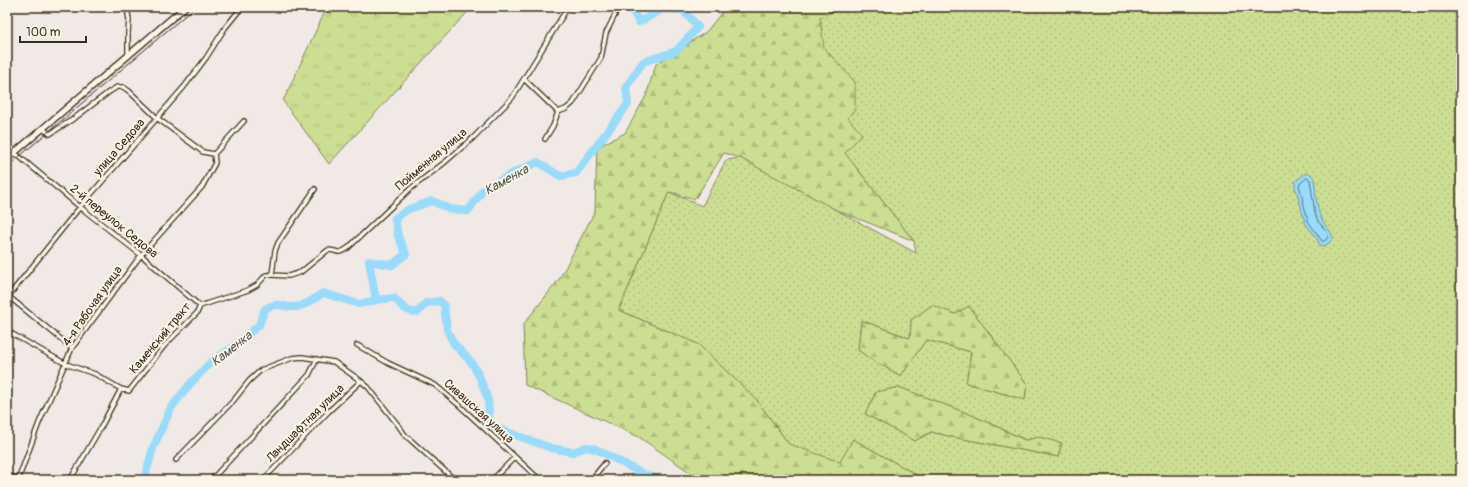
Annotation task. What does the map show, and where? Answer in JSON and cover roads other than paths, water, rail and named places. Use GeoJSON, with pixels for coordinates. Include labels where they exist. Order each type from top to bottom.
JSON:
{"type":"FeatureCollection","features":[{"type":"Feature","properties":{"kind":"main road"},"geometry":{"type":"LineString","coordinates":[[7,159],[183,8]]}},
{"type":"Feature","properties":{"kind":"street"},"geometry":{"type":"LineString","coordinates":[[127,7],[129,20],[128,56]]}},
{"type":"Feature","properties":{"kind":"street","name":"улица Седова"},"geometry":{"type":"LineString","coordinates":[[7,296],[80,207],[188,81],[206,58],[225,28],[242,7]]}},
{"type":"Feature","properties":{"kind":"street","name":"Пойменная улица"},"geometry":{"type":"LineString","coordinates":[[272,275],[289,276],[301,272],[328,250],[341,253],[410,189],[473,138],[512,98],[568,7]]}},
{"type":"Feature","properties":{"kind":"street"},"geometry":{"type":"LineString","coordinates":[[545,139],[553,126],[558,112],[566,109],[573,103],[601,58],[606,33],[615,15]]}},
{"type":"Feature","properties":{"kind":"street"},"geometry":{"type":"LineString","coordinates":[[524,79],[558,112]]}},
{"type":"Feature","properties":{"kind":"street"},"geometry":{"type":"LineString","coordinates":[[43,129],[50,134],[117,87],[123,87],[130,91],[157,118],[203,152],[214,154],[244,121]]}},
{"type":"Feature","properties":{"kind":"street","name":"2-й переулок Седова"},"geometry":{"type":"LineString","coordinates":[[15,153],[141,255],[200,306]]}},
{"type":"Feature","properties":{"kind":"street","name":"4-я Рабочая улица"},"geometry":{"type":"LineString","coordinates":[[18,480],[38,423],[72,348],[141,255],[202,187],[215,163],[214,154]]}},
{"type":"Feature","properties":{"kind":"street"},"geometry":{"type":"LineString","coordinates":[[272,275],[275,251],[278,243],[315,189]]}},
{"type":"Feature","properties":{"kind":"street","name":"Каменский тракт"},"geometry":{"type":"LineString","coordinates":[[121,389],[129,391],[165,345],[197,313],[200,306],[248,290],[257,285],[266,275],[272,275]]}},
{"type":"Feature","properties":{"kind":"street"},"geometry":{"type":"LineString","coordinates":[[7,296],[72,348]]}},
{"type":"Feature","properties":{"kind":"street"},"geometry":{"type":"LineString","coordinates":[[7,332],[66,364],[94,374],[121,389],[102,427],[70,480]]}},
{"type":"Feature","properties":{"kind":"street","name":"Сивашская улица"},"geometry":{"type":"LineString","coordinates":[[357,345],[388,363],[435,385],[460,406],[540,480]]}},
{"type":"Feature","properties":{"kind":"street"},"geometry":{"type":"LineString","coordinates":[[176,460],[261,370],[292,358],[302,357],[334,362],[361,381],[368,387],[405,435],[455,480]]}},
{"type":"Feature","properties":{"kind":"street"},"geometry":{"type":"LineString","coordinates":[[211,480],[309,375],[317,359]]}},
{"type":"Feature","properties":{"kind":"street","name":"Ландшафтная улица"},"geometry":{"type":"LineString","coordinates":[[263,480],[328,412],[361,381]]}},
{"type":"Feature","properties":{"kind":"street"},"geometry":{"type":"LineString","coordinates":[[492,480],[515,457]]}},
{"type":"Feature","properties":{"kind":"street"},"geometry":{"type":"LineString","coordinates":[[591,480],[605,463]]}},
{"type":"Feature","properties":{"kind":"street"},"geometry":{"type":"LineString","coordinates":[[7,475],[18,480]]}},
{"type":"Feature","properties":{"kind":"water"},"geometry":{"type":"Polygon","coordinates":[[[1306,173],[1311,174],[1314,178],[1316,198],[1320,214],[1322,220],[1333,237],[1330,242],[1324,246],[1320,245],[1316,237],[1305,223],[1295,187],[1295,182],[1306,173]]]}},
{"type":"Feature","properties":{"kind":"waterway","name":"Каменка"},"geometry":{"type":"LineString","coordinates":[[142,480],[145,477],[153,448],[171,408],[190,384],[211,362],[233,347],[259,325],[265,309],[274,305],[290,307],[299,306],[310,302],[323,293],[359,304],[376,300],[369,261],[392,265],[406,254],[398,236],[395,218],[409,209],[432,201],[450,209],[468,211],[483,190],[515,172],[538,162],[560,176],[576,173],[628,104],[626,87],[643,62],[676,51],[698,27],[683,10],[663,9],[639,22],[632,10],[632,7]]}},
{"type":"Feature","properties":{"kind":"waterway"},"geometry":{"type":"LineString","coordinates":[[376,300],[394,298],[404,308],[414,312],[418,312],[426,303],[440,301],[444,305],[447,330],[454,344],[472,363],[480,378],[488,400],[490,424]]}},
{"type":"Feature","properties":{"kind":"waterway"},"geometry":{"type":"LineString","coordinates":[[491,426],[551,448],[573,452],[586,447],[596,449],[645,475],[664,480]]}},
{"type":"Feature","properties":{"kind":"tram line"},"geometry":{"type":"LineString","coordinates":[[7,167],[195,7]]}}]}
